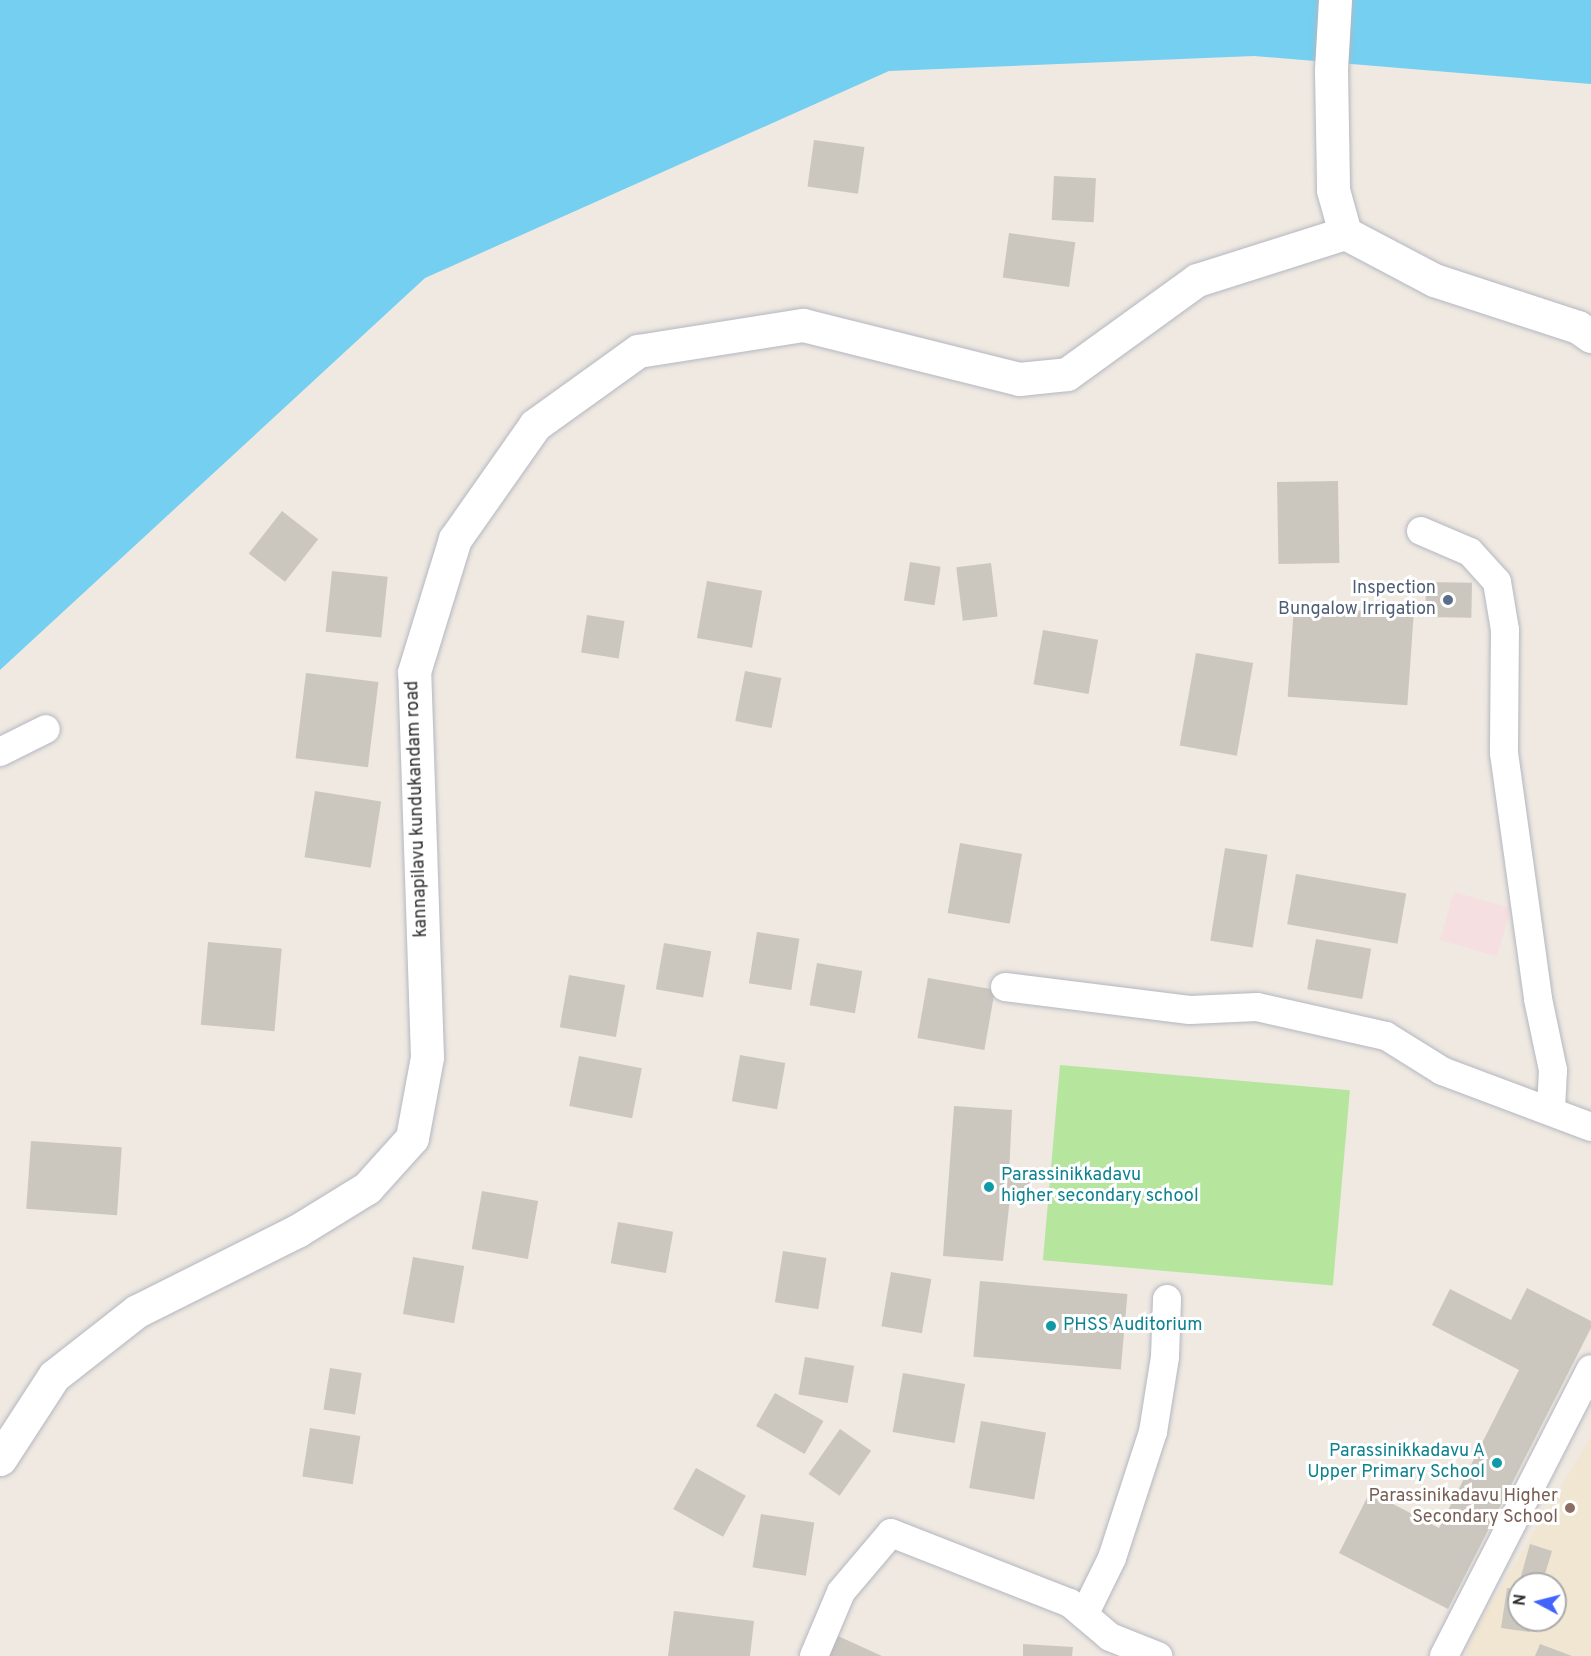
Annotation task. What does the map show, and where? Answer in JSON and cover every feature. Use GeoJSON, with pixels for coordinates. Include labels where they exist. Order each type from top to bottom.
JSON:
{"type":"FeatureCollection","features":[{"type":"Feature","properties":{"kind":"street"},"geometry":{"type":"LineString","coordinates":[[1335,0],[1331,70],[1333,190],[1345,233],[1434,280],[1578,327],[1591,336]]}},
{"type":"Feature","properties":{"kind":"street","name":"kannapilavu kundukandam road"},"geometry":{"type":"LineString","coordinates":[[0,1459],[54,1376],[136,1311],[297,1231],[367,1188],[412,1138],[427,1057],[414,672],[455,539],[535,425],[638,351],[803,325],[1019,379],[1067,374],[1197,280],[1345,233]]}},
{"type":"Feature","properties":{"kind":"street"},"geometry":{"type":"LineString","coordinates":[[1420,531],[1470,552],[1497,582],[1504,630],[1504,753],[1538,999],[1553,1070],[1551,1109]]}},
{"type":"Feature","properties":{"kind":"street"},"geometry":{"type":"LineString","coordinates":[[0,752],[46,729]]}},
{"type":"Feature","properties":{"kind":"street"},"geometry":{"type":"LineString","coordinates":[[1005,987],[1190,1010],[1257,1007],[1386,1036],[1442,1071],[1551,1109],[1591,1127]]}},
{"type":"Feature","properties":{"kind":"street"},"geometry":{"type":"LineString","coordinates":[[1084,1615],[1112,1558],[1153,1432],[1165,1357],[1167,1299]]}},
{"type":"Feature","properties":{"kind":"street"},"geometry":{"type":"LineString","coordinates":[[1443,1656],[1591,1369]]}},
{"type":"Feature","properties":{"kind":"street"},"geometry":{"type":"LineString","coordinates":[[814,1656],[841,1593],[891,1533],[1070,1603],[1110,1637],[1158,1656]]}},
{"type":"Feature","properties":{"kind":"shaded area"},"geometry":{"type":"Polygon","coordinates":[[[1454,892],[1511,908],[1497,956],[1440,940],[1454,892]]]}},
{"type":"Feature","properties":{"kind":"shaded area","name":"Parassinikadavu Higher Secondary School"},"geometry":{"type":"Polygon","coordinates":[[[1591,1437],[1591,1656],[1465,1656],[1475,1630],[1507,1577],[1507,1632],[1567,1632],[1567,1572],[1510,1572],[1591,1437]]]}},
{"type":"Feature","properties":{"kind":"green space"},"geometry":{"type":"Polygon","coordinates":[[[1060,1065],[1350,1090],[1333,1286],[1043,1260],[1060,1065]]]}},
{"type":"Feature","properties":{"kind":"water"},"geometry":{"type":"Polygon","coordinates":[[[0,0],[1591,0],[1591,84],[1254,56],[889,71],[425,278],[0,670],[0,0]]]}},
{"type":"Feature","properties":{"kind":"building"},"geometry":{"type":"Polygon","coordinates":[[[814,140],[865,147],[858,194],[807,187],[814,140]]]}},
{"type":"Feature","properties":{"kind":"building"},"geometry":{"type":"Polygon","coordinates":[[[1054,176],[1096,178],[1094,222],[1052,220],[1054,176]]]}},
{"type":"Feature","properties":{"kind":"building"},"geometry":{"type":"Polygon","coordinates":[[[1009,233],[1075,242],[1069,287],[1003,278],[1009,233]]]}},
{"type":"Feature","properties":{"kind":"building"},"geometry":{"type":"Polygon","coordinates":[[[1338,481],[1339,563],[1278,564],[1277,482],[1338,481]]]}},
{"type":"Feature","properties":{"kind":"building"},"geometry":{"type":"Polygon","coordinates":[[[282,511],[318,539],[285,582],[249,554],[282,511]]]}},
{"type":"Feature","properties":{"kind":"building"},"geometry":{"type":"Polygon","coordinates":[[[910,562],[941,567],[935,605],[904,601],[910,562]]]}},
{"type":"Feature","properties":{"kind":"building"},"geometry":{"type":"Polygon","coordinates":[[[991,563],[998,617],[963,621],[956,567],[991,563]]]}},
{"type":"Feature","properties":{"kind":"building"},"geometry":{"type":"Polygon","coordinates":[[[332,571],[388,577],[381,638],[326,632],[332,571]]]}},
{"type":"Feature","properties":{"kind":"building"},"geometry":{"type":"Polygon","coordinates":[[[707,581],[762,591],[752,648],[697,638],[707,581]]]}},
{"type":"Feature","properties":{"kind":"building","name":"Inspection Bungalow Irrigation"},"geometry":{"type":"Polygon","coordinates":[[[1426,582],[1472,583],[1471,618],[1425,617],[1426,582]]]}},
{"type":"Feature","properties":{"kind":"building"},"geometry":{"type":"Polygon","coordinates":[[[1294,606],[1414,614],[1407,705],[1288,697],[1294,606]]]}},
{"type":"Feature","properties":{"kind":"building"},"geometry":{"type":"Polygon","coordinates":[[[587,615],[625,621],[619,658],[581,653],[587,615]]]}},
{"type":"Feature","properties":{"kind":"building"},"geometry":{"type":"Polygon","coordinates":[[[1043,630],[1098,640],[1089,694],[1033,684],[1043,630]]]}},
{"type":"Feature","properties":{"kind":"building"},"geometry":{"type":"Polygon","coordinates":[[[1196,653],[1253,663],[1237,756],[1180,746],[1196,653]]]}},
{"type":"Feature","properties":{"kind":"building"},"geometry":{"type":"Polygon","coordinates":[[[745,671],[781,678],[772,728],[735,721],[745,671]]]}},
{"type":"Feature","properties":{"kind":"building"},"geometry":{"type":"Polygon","coordinates":[[[306,673],[378,682],[368,767],[296,758],[306,673]]]}},
{"type":"Feature","properties":{"kind":"building"},"geometry":{"type":"Polygon","coordinates":[[[315,791],[381,801],[371,868],[305,857],[315,791]]]}},
{"type":"Feature","properties":{"kind":"building"},"geometry":{"type":"Polygon","coordinates":[[[960,843],[1022,854],[1010,924],[948,913],[960,843]]]}},
{"type":"Feature","properties":{"kind":"building"},"geometry":{"type":"Polygon","coordinates":[[[1225,848],[1267,855],[1253,948],[1210,941],[1225,848]]]}},
{"type":"Feature","properties":{"kind":"building"},"geometry":{"type":"Polygon","coordinates":[[[1296,874],[1406,893],[1397,944],[1287,924],[1296,874]]]}},
{"type":"Feature","properties":{"kind":"building"},"geometry":{"type":"Polygon","coordinates":[[[757,932],[799,939],[791,990],[749,983],[757,932]]]}},
{"type":"Feature","properties":{"kind":"building"},"geometry":{"type":"Polygon","coordinates":[[[1316,939],[1371,949],[1362,999],[1307,989],[1316,939]]]}},
{"type":"Feature","properties":{"kind":"building"},"geometry":{"type":"Polygon","coordinates":[[[208,942],[282,948],[274,1031],[201,1025],[208,942]]]}},
{"type":"Feature","properties":{"kind":"building"},"geometry":{"type":"Polygon","coordinates":[[[664,943],[711,951],[703,998],[656,989],[664,943]]]}},
{"type":"Feature","properties":{"kind":"building"},"geometry":{"type":"Polygon","coordinates":[[[817,963],[862,971],[855,1013],[810,1005],[817,963]]]}},
{"type":"Feature","properties":{"kind":"building"},"geometry":{"type":"Polygon","coordinates":[[[569,975],[625,985],[616,1037],[560,1027],[569,975]]]}},
{"type":"Feature","properties":{"kind":"building"},"geometry":{"type":"Polygon","coordinates":[[[928,978],[995,990],[984,1050],[917,1038],[928,978]]]}},
{"type":"Feature","properties":{"kind":"building"},"geometry":{"type":"Polygon","coordinates":[[[740,1055],[785,1063],[777,1109],[732,1101],[740,1055]]]}},
{"type":"Feature","properties":{"kind":"building"},"geometry":{"type":"Polygon","coordinates":[[[579,1056],[642,1068],[632,1118],[569,1106],[579,1056]]]}},
{"type":"Feature","properties":{"kind":"building","name":"Parassinikkadavu higher secondary school"},"geometry":{"type":"Polygon","coordinates":[[[954,1106],[1012,1110],[1009,1175],[1032,1176],[1031,1198],[1010,1198],[1003,1261],[943,1256],[954,1106]]]}},
{"type":"Feature","properties":{"kind":"building"},"geometry":{"type":"Polygon","coordinates":[[[31,1141],[122,1147],[117,1215],[26,1209],[31,1141]]]}},
{"type":"Feature","properties":{"kind":"building"},"geometry":{"type":"Polygon","coordinates":[[[482,1191],[538,1201],[528,1259],[472,1249],[482,1191]]]}},
{"type":"Feature","properties":{"kind":"building"},"geometry":{"type":"Polygon","coordinates":[[[618,1222],[673,1232],[666,1273],[611,1263],[618,1222]]]}},
{"type":"Feature","properties":{"kind":"building"},"geometry":{"type":"Polygon","coordinates":[[[783,1251],[826,1258],[818,1309],[775,1302],[783,1251]]]}},
{"type":"Feature","properties":{"kind":"building"},"geometry":{"type":"Polygon","coordinates":[[[413,1257],[464,1266],[454,1323],[403,1314],[413,1257]]]}},
{"type":"Feature","properties":{"kind":"building"},"geometry":{"type":"Polygon","coordinates":[[[891,1272],[931,1279],[922,1333],[881,1326],[891,1272]]]}},
{"type":"Feature","properties":{"kind":"building","name":"PHSS Auditorium"},"geometry":{"type":"Polygon","coordinates":[[[980,1281],[1127,1294],[1121,1370],[973,1357],[980,1281]]]}},
{"type":"Feature","properties":{"kind":"building","name":"Parassinikkadavu A Upper Primary School"},"geometry":{"type":"Polygon","coordinates":[[[1527,1288],[1591,1321],[1591,1328],[1448,1609],[1339,1553],[1370,1492],[1439,1528],[1519,1370],[1432,1325],[1450,1289],[1511,1320],[1527,1288]]]}},
{"type":"Feature","properties":{"kind":"building"},"geometry":{"type":"Polygon","coordinates":[[[805,1357],[854,1366],[848,1403],[798,1394],[805,1357]]]}},
{"type":"Feature","properties":{"kind":"building"},"geometry":{"type":"Polygon","coordinates":[[[330,1368],[362,1373],[355,1414],[323,1409],[330,1368]]]}},
{"type":"Feature","properties":{"kind":"building"},"geometry":{"type":"Polygon","coordinates":[[[903,1373],[965,1384],[955,1443],[893,1432],[903,1373]]]}},
{"type":"Feature","properties":{"kind":"building"},"geometry":{"type":"Polygon","coordinates":[[[775,1393],[823,1421],[804,1454],[756,1426],[775,1393]]]}},
{"type":"Feature","properties":{"kind":"building"},"geometry":{"type":"Polygon","coordinates":[[[981,1421],[1046,1432],[1034,1499],[969,1488],[981,1421]]]}},
{"type":"Feature","properties":{"kind":"building"},"geometry":{"type":"Polygon","coordinates":[[[310,1428],[360,1436],[353,1484],[302,1476],[310,1428]]]}},
{"type":"Feature","properties":{"kind":"building"},"geometry":{"type":"Polygon","coordinates":[[[840,1429],[871,1451],[840,1496],[808,1474],[840,1429]]]}},
{"type":"Feature","properties":{"kind":"building"},"geometry":{"type":"Polygon","coordinates":[[[696,1468],[746,1496],[723,1537],[673,1509],[696,1468]]]}},
{"type":"Feature","properties":{"kind":"building"},"geometry":{"type":"Polygon","coordinates":[[[761,1514],[814,1522],[806,1576],[753,1567],[761,1514]]]}},
{"type":"Feature","properties":{"kind":"building"},"geometry":{"type":"Polygon","coordinates":[[[1530,1544],[1552,1551],[1546,1572],[1522,1572],[1530,1544]]]}},
{"type":"Feature","properties":{"kind":"building"},"geometry":{"type":"Polygon","coordinates":[[[1507,1588],[1507,1629],[1501,1628],[1507,1588]]]}},
{"type":"Feature","properties":{"kind":"building"},"geometry":{"type":"Polygon","coordinates":[[[674,1611],[754,1621],[750,1656],[668,1656],[674,1611]]]}},
{"type":"Feature","properties":{"kind":"building"},"geometry":{"type":"Polygon","coordinates":[[[838,1636],[882,1656],[829,1656],[838,1636]]]}},
{"type":"Feature","properties":{"kind":"building"},"geometry":{"type":"Polygon","coordinates":[[[1023,1644],[1073,1647],[1072,1656],[1023,1656],[1023,1644]]]}},
{"type":"Feature","properties":{"kind":"building"},"geometry":{"type":"Polygon","coordinates":[[[1540,1644],[1572,1656],[1535,1656],[1540,1644]]]}},
{"type":"Feature","properties":{"kind":"place","name":"Inspection Bungalow Irrigation"},"geometry":{"type":"Point","coordinates":[1448,600]}},
{"type":"Feature","properties":{"kind":"place","name":"Parassinikkadavu higher secondary school"},"geometry":{"type":"Point","coordinates":[989,1187]}},
{"type":"Feature","properties":{"kind":"place","name":"PHSS Auditorium"},"geometry":{"type":"Point","coordinates":[1051,1326]}},
{"type":"Feature","properties":{"kind":"place","name":"Parassinikkadavu A Upper Primary School"},"geometry":{"type":"Point","coordinates":[1497,1463]}},
{"type":"Feature","properties":{"kind":"place","name":"Parassinikadavu Higher Secondary School"},"geometry":{"type":"Point","coordinates":[1570,1508]}}]}
